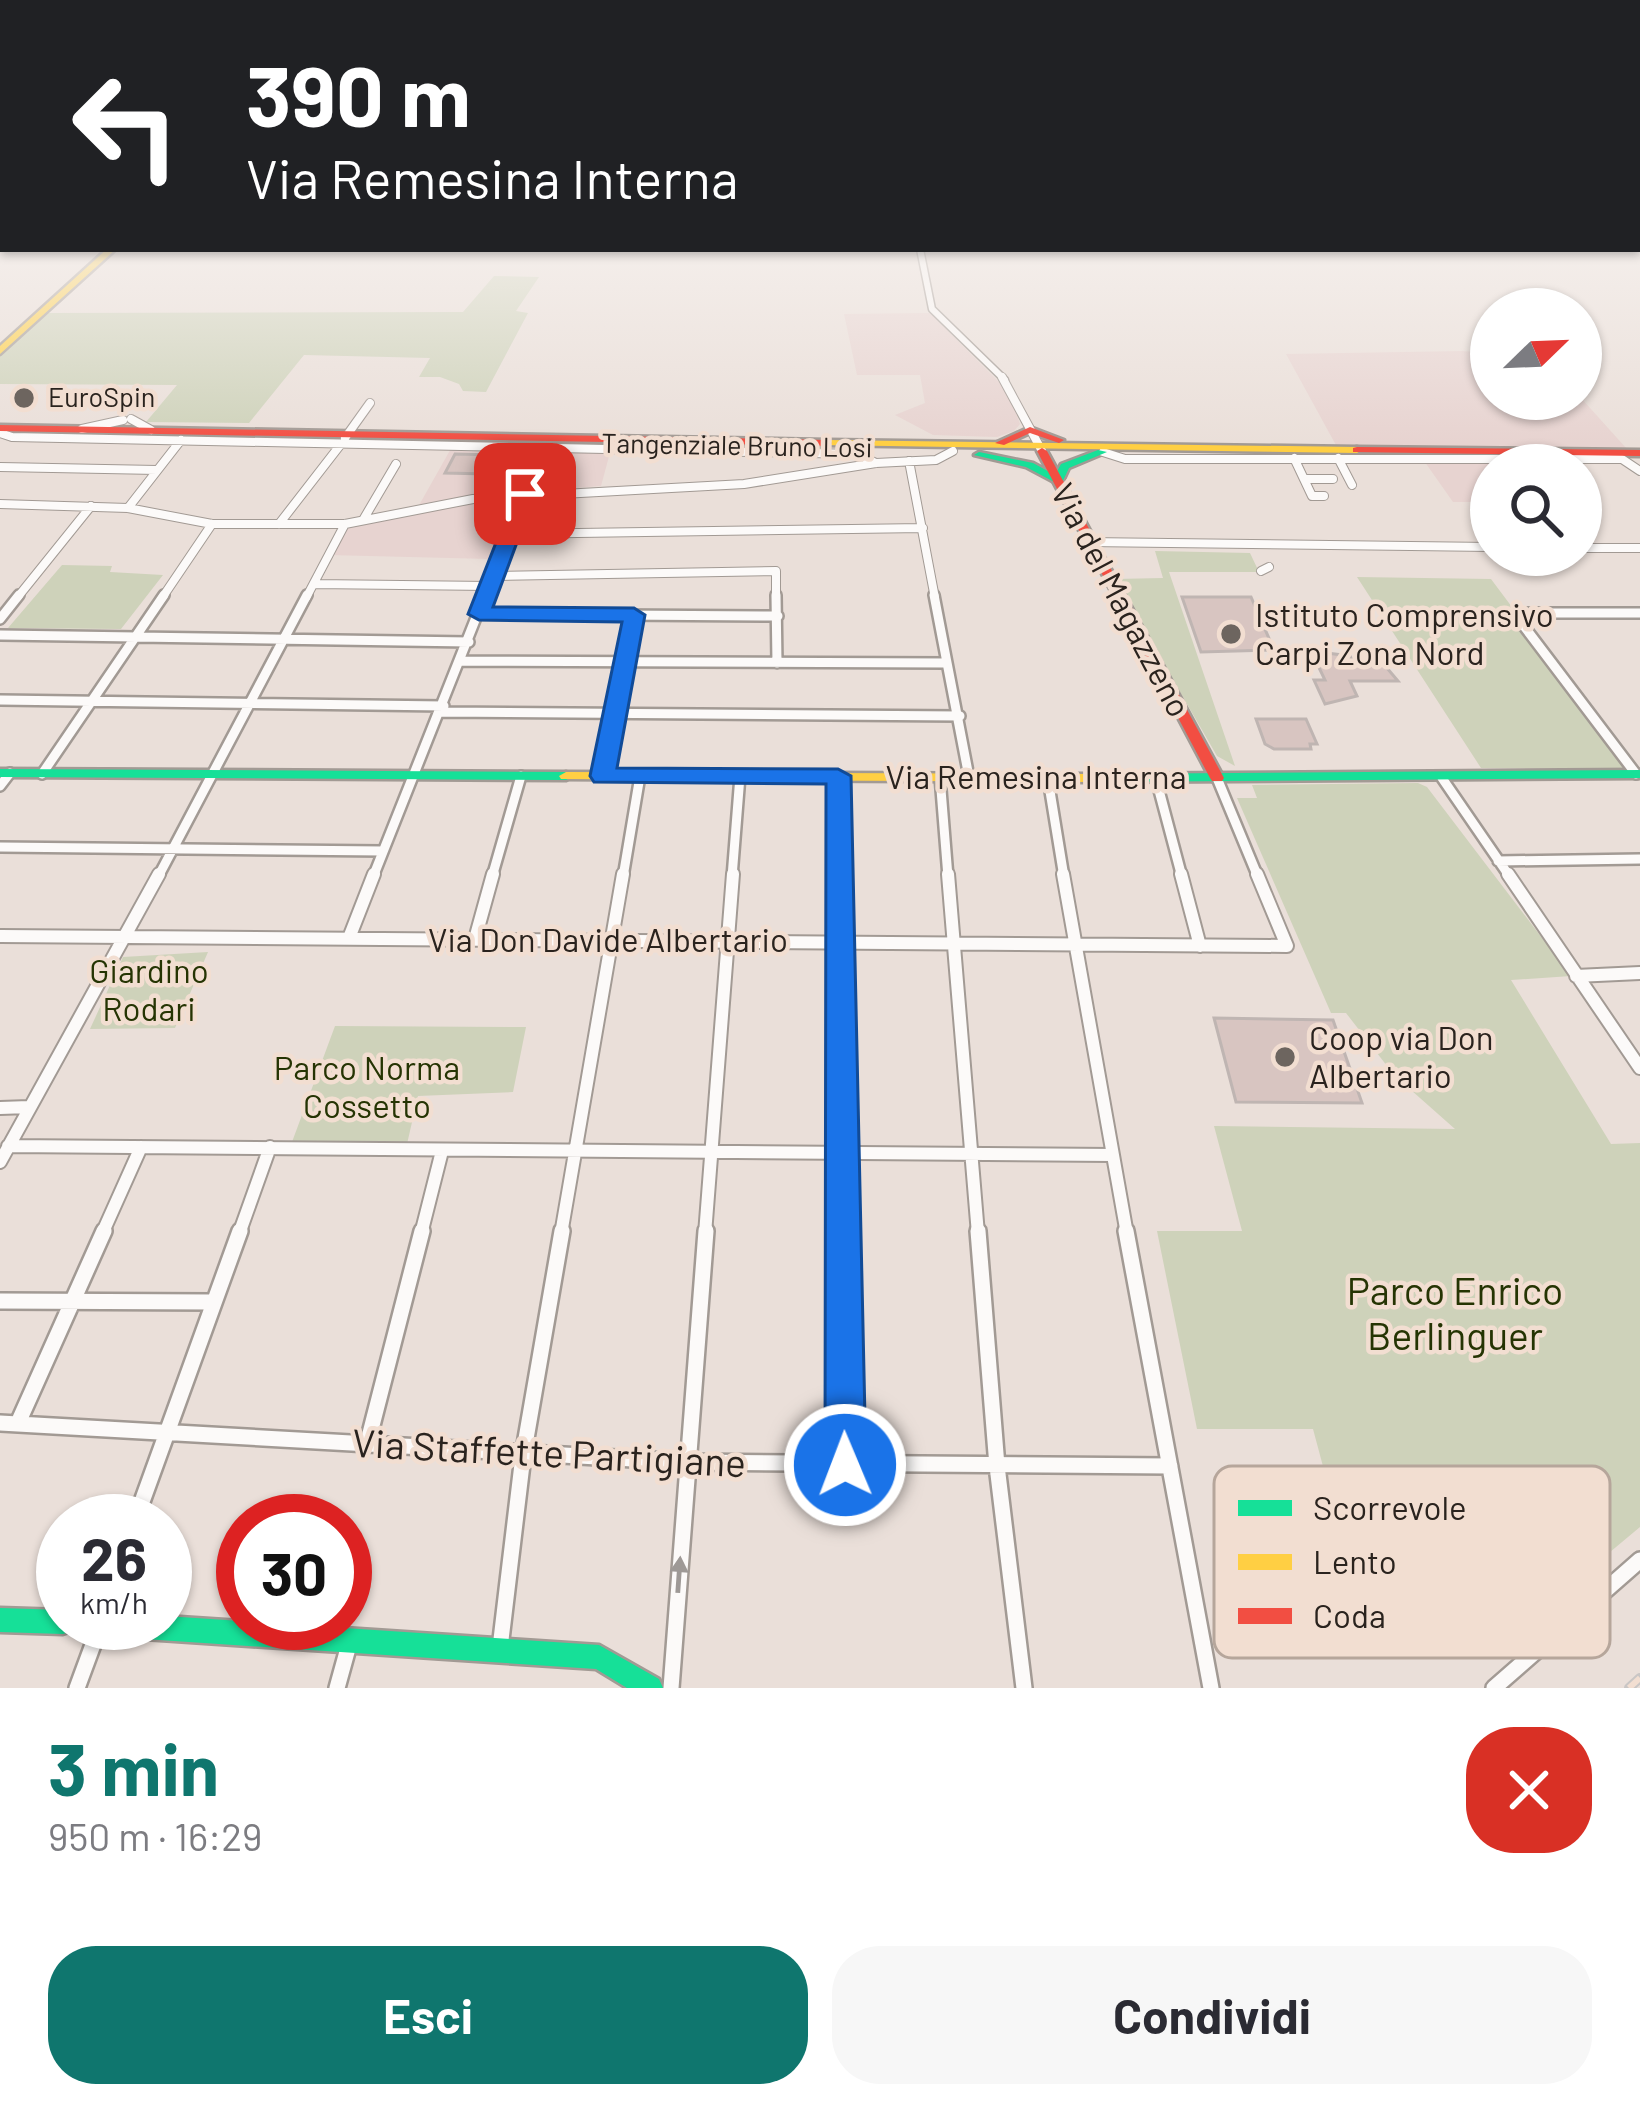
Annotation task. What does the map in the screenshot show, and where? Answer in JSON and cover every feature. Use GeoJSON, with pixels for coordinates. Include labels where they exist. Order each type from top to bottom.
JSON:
{"type":"FeatureCollection","features":[{"type":"Feature","properties":{"kind":"main road"},"geometry":{"type":"LineString","coordinates":[[0,351],[71,287]]}},
{"type":"Feature","properties":{"kind":"main road"},"geometry":{"type":"LineString","coordinates":[[0,340],[39,316]]}},
{"type":"Feature","properties":{"kind":"main road","name":"Tangenziale Bruno Losi"},"geometry":{"type":"LineString","coordinates":[[0,429],[952,451],[1041,449]]}},
{"type":"Feature","properties":{"kind":"main road","name":"Tangenziale Bruno Losi"},"geometry":{"type":"LineString","coordinates":[[0,429],[1041,449]]}},
{"type":"Feature","properties":{"kind":"main road"},"geometry":{"type":"LineString","coordinates":[[976,446],[1006,441],[1030,430],[1096,449]]}},
{"type":"Feature","properties":{"kind":"main road"},"geometry":{"type":"LineString","coordinates":[[1041,449],[1247,447],[1638,463]]}},
{"type":"Feature","properties":{"kind":"main road","name":"Via del Magazzeno"},"geometry":{"type":"LineString","coordinates":[[1041,449],[1217,778]]}},
{"type":"Feature","properties":{"kind":"main road"},"geometry":{"type":"LineString","coordinates":[[952,451],[1030,465],[1058,481],[1064,466],[1096,449]]}},
{"type":"Feature","properties":{"kind":"main road","name":"Via Remesina Interna"},"geometry":{"type":"LineString","coordinates":[[3,778],[42,774],[1156,779],[1638,774]]}},
{"type":"Feature","properties":{"kind":"main road"},"geometry":{"type":"LineString","coordinates":[[0,1620],[36,1621]]}},
{"type":"Feature","properties":{"kind":"main road"},"geometry":{"type":"LineString","coordinates":[[372,1639],[599,1658],[650,1688]]}},
{"type":"Feature","properties":{"kind":"street"},"geometry":{"type":"LineString","coordinates":[[928,287],[932,309],[1009,384],[1041,449]]}},
{"type":"Feature","properties":{"kind":"street"},"geometry":{"type":"LineString","coordinates":[[279,524],[370,404]]}},
{"type":"Feature","properties":{"kind":"street"},"geometry":{"type":"LineString","coordinates":[[82,429],[129,420],[151,430]]}},
{"type":"Feature","properties":{"kind":"street"},"geometry":{"type":"LineString","coordinates":[[0,429],[181,440],[344,439],[857,454],[876,463]]}},
{"type":"Feature","properties":{"kind":"street"},"geometry":{"type":"LineString","coordinates":[[128,508],[181,440]]}},
{"type":"Feature","properties":{"kind":"street"},"geometry":{"type":"LineString","coordinates":[[1096,449],[1125,459],[1622,459],[1638,463]]}},
{"type":"Feature","properties":{"kind":"street"},"geometry":{"type":"LineString","coordinates":[[0,504],[128,508],[212,524],[345,524],[424,506],[525,494],[744,484],[876,463],[942,459],[952,451]]}},
{"type":"Feature","properties":{"kind":"street"},"geometry":{"type":"LineString","coordinates":[[1294,458],[1312,496],[1324,496]]}},
{"type":"Feature","properties":{"kind":"street"},"geometry":{"type":"LineString","coordinates":[[1338,458],[1352,485]]}},
{"type":"Feature","properties":{"kind":"street"},"geometry":{"type":"LineString","coordinates":[[909,461],[969,777]]}},
{"type":"Feature","properties":{"kind":"street"},"geometry":{"type":"LineString","coordinates":[[363,520],[397,464]]}},
{"type":"Feature","properties":{"kind":"street"},"geometry":{"type":"LineString","coordinates":[[0,467],[157,470]]}},
{"type":"Feature","properties":{"kind":"street"},"geometry":{"type":"LineString","coordinates":[[1304,479],[1333,479]]}},
{"type":"Feature","properties":{"kind":"street"},"geometry":{"type":"LineString","coordinates":[[350,938],[525,494]]}},
{"type":"Feature","properties":{"kind":"street"},"geometry":{"type":"LineString","coordinates":[[0,619],[92,506]]}},
{"type":"Feature","properties":{"kind":"street"},"geometry":{"type":"LineString","coordinates":[[42,774],[212,524]]}},
{"type":"Feature","properties":{"kind":"street"},"geometry":{"type":"LineString","coordinates":[[0,1162],[126,937],[345,524]]}},
{"type":"Feature","properties":{"kind":"street"},"geometry":{"type":"LineString","coordinates":[[510,534],[923,527]]}},
{"type":"Feature","properties":{"kind":"street"},"geometry":{"type":"LineString","coordinates":[[1087,542],[1470,547]]}},
{"type":"Feature","properties":{"kind":"street"},"geometry":{"type":"LineString","coordinates":[[1602,548],[1640,548]]}},
{"type":"Feature","properties":{"kind":"street"},"geometry":{"type":"LineString","coordinates":[[314,584],[776,571],[777,663]]}},
{"type":"Feature","properties":{"kind":"street"},"geometry":{"type":"LineString","coordinates":[[1638,774],[1514,613],[1640,614]]}},
{"type":"Feature","properties":{"kind":"street"},"geometry":{"type":"LineString","coordinates":[[479,614],[778,616]]}},
{"type":"Feature","properties":{"kind":"street"},"geometry":{"type":"LineString","coordinates":[[603,776],[634,615]]}},
{"type":"Feature","properties":{"kind":"street"},"geometry":{"type":"LineString","coordinates":[[0,635],[469,642]]}},
{"type":"Feature","properties":{"kind":"street"},"geometry":{"type":"LineString","coordinates":[[460,662],[947,663]]}},
{"type":"Feature","properties":{"kind":"street"},"geometry":{"type":"LineString","coordinates":[[0,700],[613,715],[960,716]]}},
{"type":"Feature","properties":{"kind":"street"},"geometry":{"type":"LineString","coordinates":[[475,939],[521,776]]}},
{"type":"Feature","properties":{"kind":"street"},"geometry":{"type":"LineString","coordinates":[[500,1648],[523,1456],[579,1152],[640,776]]}},
{"type":"Feature","properties":{"kind":"street"},"geometry":{"type":"LineString","coordinates":[[671,1688],[740,776]]}},
{"type":"Feature","properties":{"kind":"street"},"geometry":{"type":"LineString","coordinates":[[838,776],[845,1465]]}},
{"type":"Feature","properties":{"kind":"street"},"geometry":{"type":"LineString","coordinates":[[940,777],[997,1466],[1024,1688]]}},
{"type":"Feature","properties":{"kind":"street"},"geometry":{"type":"LineString","coordinates":[[1048,778],[1211,1688]]}},
{"type":"Feature","properties":{"kind":"street","name":"Via del Magazzeno"},"geometry":{"type":"LineString","coordinates":[[1217,778],[1287,946]]}},
{"type":"Feature","properties":{"kind":"street"},"geometry":{"type":"LineString","coordinates":[[1442,778],[1640,1068]]}},
{"type":"Feature","properties":{"kind":"street"},"geometry":{"type":"LineString","coordinates":[[1156,779],[1200,946]]}},
{"type":"Feature","properties":{"kind":"street"},"geometry":{"type":"LineString","coordinates":[[0,847],[383,851]]}},
{"type":"Feature","properties":{"kind":"street"},"geometry":{"type":"LineString","coordinates":[[1498,861],[1640,860]]}},
{"type":"Feature","properties":{"kind":"street","name":"Via Don Davide Albertario"},"geometry":{"type":"LineString","coordinates":[[0,936],[1287,946]]}},
{"type":"Feature","properties":{"kind":"street"},"geometry":{"type":"LineString","coordinates":[[1576,976],[1640,974]]}},
{"type":"Feature","properties":{"kind":"street"},"geometry":{"type":"LineString","coordinates":[[0,1108],[29,1107]]}},
{"type":"Feature","properties":{"kind":"street"},"geometry":{"type":"LineString","coordinates":[[8,1146],[1113,1155]]}},
{"type":"Feature","properties":{"kind":"street"},"geometry":{"type":"LineString","coordinates":[[9,1423],[141,1147]]}},
{"type":"Feature","properties":{"kind":"street"},"geometry":{"type":"LineString","coordinates":[[144,1494],[271,1148]]}},
{"type":"Feature","properties":{"kind":"street"},"geometry":{"type":"LineString","coordinates":[[367,1445],[442,1151]]}},
{"type":"Feature","properties":{"kind":"street"},"geometry":{"type":"LineString","coordinates":[[0,1300],[212,1302]]}},
{"type":"Feature","properties":{"kind":"street","name":"Via Staffette Partigiane"},"geometry":{"type":"LineString","coordinates":[[9,1423],[523,1456],[845,1465],[1171,1466]]}},
{"type":"Feature","properties":{"kind":"street"},"geometry":{"type":"LineString","coordinates":[[1610,1586],[1640,1560]]}},
{"type":"Feature","properties":{"kind":"street"},"geometry":{"type":"LineString","coordinates":[[77,1688],[91,1650]]}},
{"type":"Feature","properties":{"kind":"street"},"geometry":{"type":"LineString","coordinates":[[337,1688],[348,1650]]}},
{"type":"Feature","properties":{"kind":"street"},"geometry":{"type":"LineString","coordinates":[[1494,1688],[1528,1658]]}},
{"type":"Feature","properties":{"kind":"shaded area"},"geometry":{"type":"Polygon","coordinates":[[[930,313],[1008,391],[1020,424],[1014,431],[997,437],[933,435],[895,415],[925,403],[920,375],[857,375],[844,314],[930,313]]]}},
{"type":"Feature","properties":{"kind":"shaded area"},"geometry":{"type":"Polygon","coordinates":[[[1470,352],[1470,420],[1601,420],[1627,449],[1602,449],[1602,444],[1470,444],[1470,502],[1453,502],[1415,448],[1337,447],[1286,354],[1470,352]]]}},
{"type":"Feature","properties":{"kind":"shaded area"},"geometry":{"type":"Polygon","coordinates":[[[453,445],[611,449],[601,486],[517,492],[490,559],[328,555],[347,524],[418,507],[453,445]]]}},
{"type":"Feature","properties":{"kind":"green space"},"geometry":{"type":"Polygon","coordinates":[[[485,287],[532,287],[516,311],[528,313],[486,392],[463,391],[459,384],[440,377],[419,377],[430,358],[304,355],[249,423],[146,422],[177,385],[0,384],[0,357],[48,313],[463,312],[485,287]]]}},
{"type":"Feature","properties":{"kind":"green space"},"geometry":{"type":"Polygon","coordinates":[[[1155,551],[1250,553],[1259,572],[1169,572],[1235,766],[1217,756],[1115,579],[1163,578],[1155,551]]]}},
{"type":"Feature","properties":{"kind":"green space"},"geometry":{"type":"Polygon","coordinates":[[[62,565],[112,566],[110,572],[163,575],[121,629],[8,628],[62,565]]]}},
{"type":"Feature","properties":{"kind":"green space"},"geometry":{"type":"Polygon","coordinates":[[[1357,577],[1491,579],[1633,769],[1481,768],[1357,577]]]}},
{"type":"Feature","properties":{"kind":"green space","name":"Parco Enrico Berlinguer"},"geometry":{"type":"Polygon","coordinates":[[[1418,783],[1427,787],[1571,976],[1511,980],[1611,1144],[1640,1143],[1640,1527],[1610,1552],[1610,1466],[1323,1466],[1313,1429],[1197,1429],[1157,1231],[1242,1231],[1214,1126],[1455,1129],[1394,1075],[1346,1013],[1331,1013],[1237,798],[1257,798],[1252,785],[1418,783]]]}},
{"type":"Feature","properties":{"kind":"green space","name":"Giardino Rodari"},"geometry":{"type":"Polygon","coordinates":[[[208,952],[175,1028],[90,1029],[123,957],[208,952]]]}},
{"type":"Feature","properties":{"kind":"green space","name":"Parco Norma Cossetto"},"geometry":{"type":"Polygon","coordinates":[[[335,1026],[526,1027],[513,1092],[418,1096],[407,1144],[292,1142],[335,1026]]]}},
{"type":"Feature","properties":{"kind":"building"},"geometry":{"type":"Polygon","coordinates":[[[455,454],[537,456],[530,475],[445,473],[455,454]]]}},
{"type":"Feature","properties":{"kind":"building","name":"Istituto Comprensivo Carpi Zona Nord"},"geometry":{"type":"Polygon","coordinates":[[[1182,597],[1251,597],[1274,650],[1201,652],[1182,597]]]}},
{"type":"Feature","properties":{"kind":"building","name":"Istituto Comprensivo Carpi Zona Nord"},"geometry":{"type":"Polygon","coordinates":[[[1311,651],[1350,656],[1353,662],[1381,661],[1398,681],[1350,681],[1357,696],[1325,704],[1314,680],[1325,680],[1311,651]]]}},
{"type":"Feature","properties":{"kind":"building","name":"Istituto Comprensivo Carpi Zona Nord"},"geometry":{"type":"Polygon","coordinates":[[[1256,719],[1306,719],[1317,744],[1310,744],[1311,749],[1274,749],[1265,744],[1256,719]]]}},
{"type":"Feature","properties":{"kind":"building","name":"Coop via Don Albertario"},"geometry":{"type":"Polygon","coordinates":[[[1214,1018],[1333,1020],[1362,1103],[1236,1102],[1214,1018]]]}},
{"type":"Feature","properties":{"kind":"railway"},"geometry":{"type":"LineString","coordinates":[[1629,1688],[1640,1678]]}},
{"type":"Feature","properties":{"kind":"traffic: fast"},"geometry":{"type":"LineString","coordinates":[[979,455],[1029,465],[1058,481],[1065,466],[1102,452]]}},
{"type":"Feature","properties":{"kind":"traffic: fast"},"geometry":{"type":"LineString","coordinates":[[0,773],[566,776]]}},
{"type":"Feature","properties":{"kind":"traffic: fast"},"geometry":{"type":"LineString","coordinates":[[1089,778],[1640,774]]}},
{"type":"Feature","properties":{"kind":"traffic: fast"},"geometry":{"type":"LineString","coordinates":[[0,1620],[36,1621]]}},
{"type":"Feature","properties":{"kind":"traffic: fast"},"geometry":{"type":"LineString","coordinates":[[192,1630],[599,1657],[650,1688]]}},
{"type":"Feature","properties":{"kind":"traffic: slow"},"geometry":{"type":"LineString","coordinates":[[0,351],[71,287]]}},
{"type":"Feature","properties":{"kind":"traffic: slow"},"geometry":{"type":"LineString","coordinates":[[827,443],[1357,450]]}},
{"type":"Feature","properties":{"kind":"traffic: slow"},"geometry":{"type":"LineString","coordinates":[[566,776],[1089,778]]}},
{"type":"Feature","properties":{"kind":"traffic: jam"},"geometry":{"type":"LineString","coordinates":[[0,428],[827,443]]}},
{"type":"Feature","properties":{"kind":"traffic: jam"},"geometry":{"type":"LineString","coordinates":[[1000,443],[1030,430],[1059,440]]}},
{"type":"Feature","properties":{"kind":"traffic: jam"},"geometry":{"type":"LineString","coordinates":[[1357,450],[1640,453]]}},
{"type":"Feature","properties":{"kind":"traffic: jam"},"geometry":{"type":"LineString","coordinates":[[1042,451],[1217,778]]}},
{"type":"Feature","properties":{"kind":"place","name":"EuroSpin"},"geometry":{"type":"Point","coordinates":[24,398]}},
{"type":"Feature","properties":{"kind":"place","name":"Istituto Comprensivo Carpi Zona Nord"},"geometry":{"type":"Point","coordinates":[1231,634]}},
{"type":"Feature","properties":{"kind":"place","name":"Coop via Don Albertario"},"geometry":{"type":"Point","coordinates":[1285,1057]}},
{"type":"Feature","properties":{"kind":"route"},"geometry":{"type":"LineString","coordinates":[[525,494],[479,614],[634,615],[603,776],[838,776],[845,1465]]}}]}
